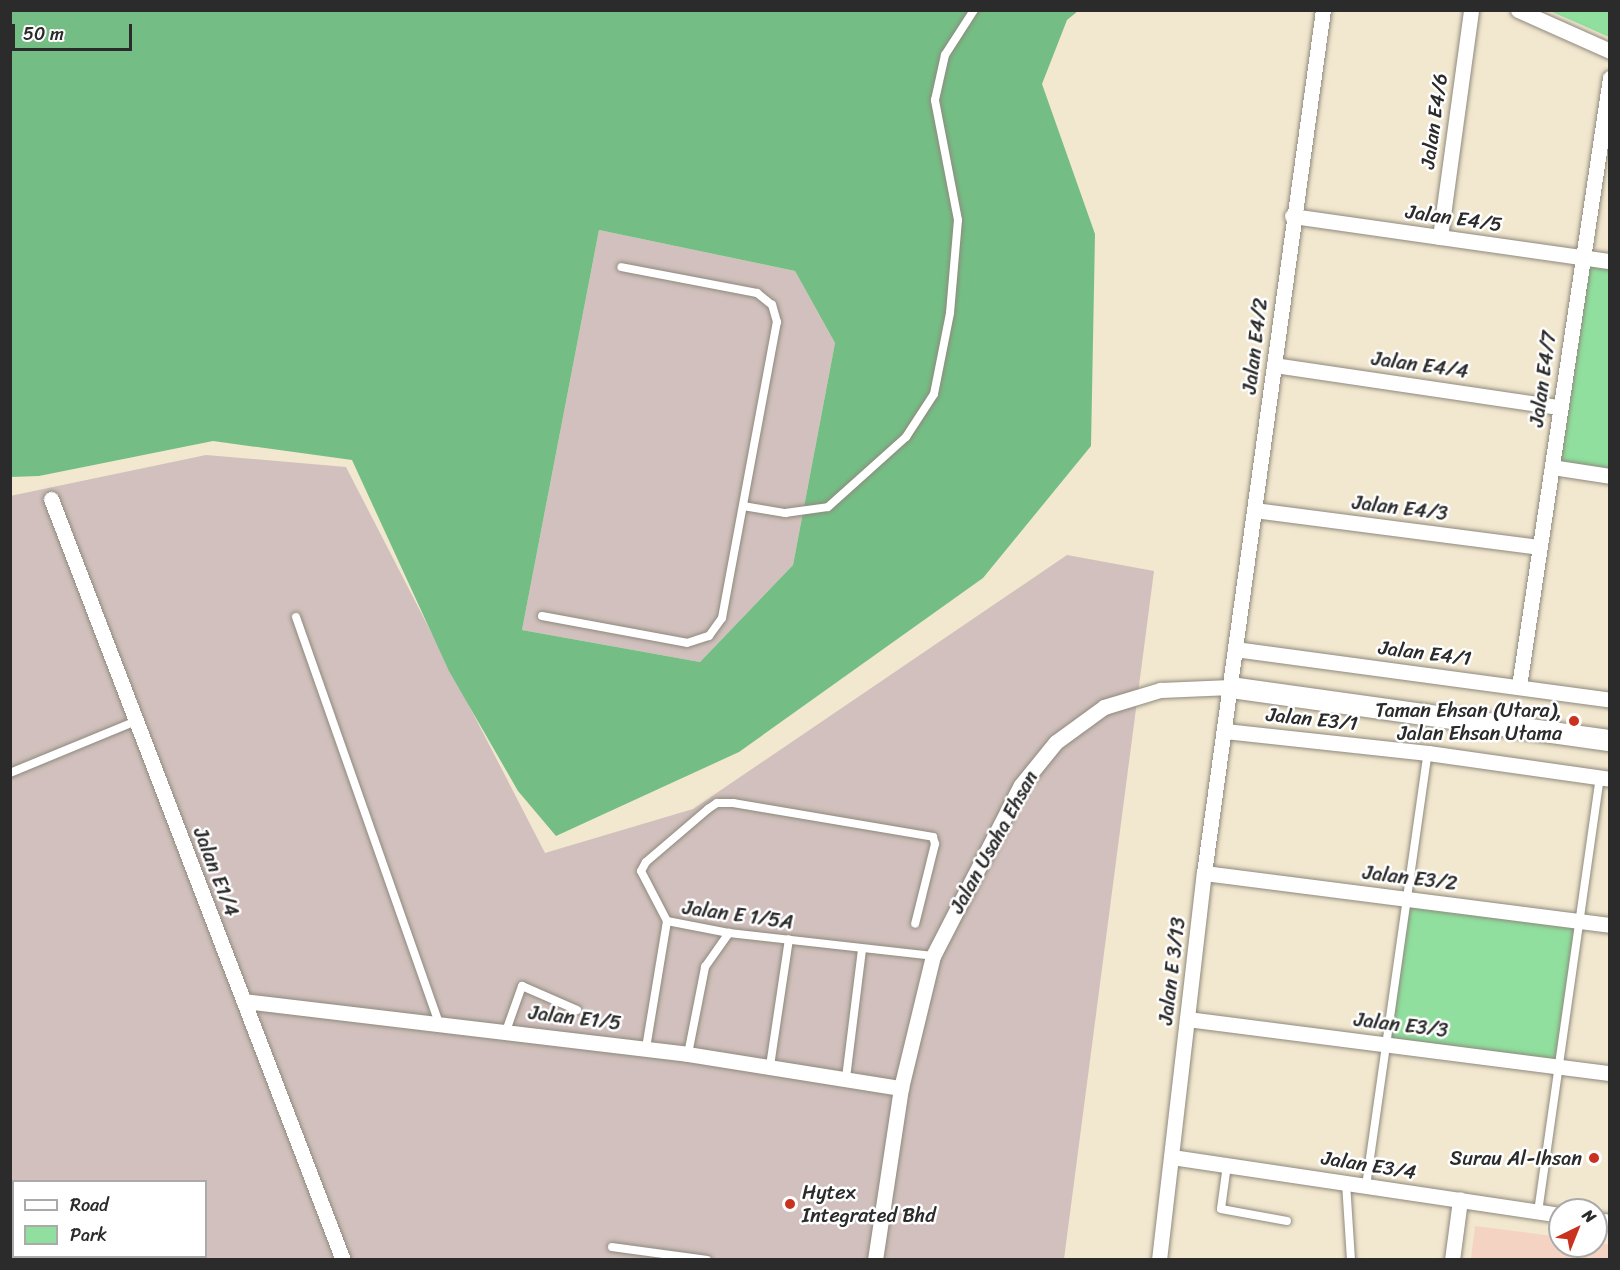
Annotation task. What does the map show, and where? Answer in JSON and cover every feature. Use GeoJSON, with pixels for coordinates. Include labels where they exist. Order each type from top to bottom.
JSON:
{"type":"FeatureCollection","features":[{"type":"Feature","properties":{"kind":"street","name":"Jalan E4/2"},"geometry":{"type":"LineString","coordinates":[[1231,687],[1292,216],[1323,10]]}},
{"type":"Feature","properties":{"kind":"street","name":"Jalan E4/6"},"geometry":{"type":"LineString","coordinates":[[1440,237],[1471,10]]}},
{"type":"Feature","properties":{"kind":"street"},"geometry":{"type":"LineString","coordinates":[[1518,10],[1610,51]]}},
{"type":"Feature","properties":{"kind":"street","name":"Jalan E4/7"},"geometry":{"type":"LineString","coordinates":[[1519,686],[1610,78]]}},
{"type":"Feature","properties":{"kind":"street","name":"Jalan E4/5"},"geometry":{"type":"LineString","coordinates":[[1292,216],[1610,261]]}},
{"type":"Feature","properties":{"kind":"street","name":"Jalan E4/4"},"geometry":{"type":"LineString","coordinates":[[1274,365],[1560,407]]}},
{"type":"Feature","properties":{"kind":"street"},"geometry":{"type":"LineString","coordinates":[[1552,467],[1610,476]]}},
{"type":"Feature","properties":{"kind":"street","name":"Jalan E1/4"},"geometry":{"type":"LineString","coordinates":[[51,499],[343,1260]]}},
{"type":"Feature","properties":{"kind":"street","name":"Jalan E4/3"},"geometry":{"type":"LineString","coordinates":[[1254,510],[1539,547]]}},
{"type":"Feature","properties":{"kind":"street","name":"Jalan E4/1"},"geometry":{"type":"LineString","coordinates":[[1235,649],[1610,700]]}},
{"type":"Feature","properties":{"kind":"street","name":"Jalan Usaha Ehsan"},"geometry":{"type":"LineString","coordinates":[[875,1260],[901,1088],[933,956],[1021,785],[1056,742],[1104,707],[1138,694],[1196,687],[1231,687],[1610,740]]}},
{"type":"Feature","properties":{"kind":"street","name":"Jalan E 3/13"},"geometry":{"type":"LineString","coordinates":[[1159,1260],[1204,873],[1231,687]]}},
{"type":"Feature","properties":{"kind":"street","name":"Jalan E3/1"},"geometry":{"type":"LineString","coordinates":[[1225,731],[1428,753],[1605,778]]}},
{"type":"Feature","properties":{"kind":"street","name":"Jalan E3/2"},"geometry":{"type":"LineString","coordinates":[[1204,873],[1610,925]]}},
{"type":"Feature","properties":{"kind":"street","name":"Jalan E1/5"},"geometry":{"type":"LineString","coordinates":[[244,1001],[646,1048],[901,1088]]}},
{"type":"Feature","properties":{"kind":"street","name":"Jalan E3/3"},"geometry":{"type":"LineString","coordinates":[[1187,1019],[1610,1073]]}},
{"type":"Feature","properties":{"kind":"street","name":"Jalan E3/4"},"geometry":{"type":"LineString","coordinates":[[1172,1156],[1548,1213]]}},
{"type":"Feature","properties":{"kind":"street"},"geometry":{"type":"LineString","coordinates":[[1452,1260],[1460,1200]]}},
{"type":"Feature","properties":{"kind":"lane"},"geometry":{"type":"LineString","coordinates":[[743,506],[785,513],[828,507],[906,436],[934,394],[950,313],[958,220],[935,100],[945,55],[974,10]]}},
{"type":"Feature","properties":{"kind":"lane"},"geometry":{"type":"LineString","coordinates":[[542,616],[687,643],[709,636],[722,618],[777,322],[772,305],[757,293],[621,267]]}},
{"type":"Feature","properties":{"kind":"lane"},"geometry":{"type":"LineString","coordinates":[[296,617],[439,1023]]}},
{"type":"Feature","properties":{"kind":"lane"},"geometry":{"type":"LineString","coordinates":[[10,773],[136,722]]}},
{"type":"Feature","properties":{"kind":"lane"},"geometry":{"type":"LineString","coordinates":[[1366,1186],[1428,753]]}},
{"type":"Feature","properties":{"kind":"lane"},"geometry":{"type":"LineString","coordinates":[[1538,1212],[1580,921],[1605,778]]}},
{"type":"Feature","properties":{"kind":"lane"},"geometry":{"type":"LineString","coordinates":[[667,921],[641,871],[646,862],[708,809],[717,803],[734,803],[933,837],[935,844],[915,924]]}},
{"type":"Feature","properties":{"kind":"lane","name":"Jalan E 1/5A"},"geometry":{"type":"LineString","coordinates":[[646,1048],[667,921],[729,933],[862,950],[933,956]]}},
{"type":"Feature","properties":{"kind":"lane"},"geometry":{"type":"LineString","coordinates":[[688,1054],[705,967],[729,933]]}},
{"type":"Feature","properties":{"kind":"lane"},"geometry":{"type":"LineString","coordinates":[[770,1066],[789,939]]}},
{"type":"Feature","properties":{"kind":"lane"},"geometry":{"type":"LineString","coordinates":[[846,1078],[862,950]]}},
{"type":"Feature","properties":{"kind":"lane"},"geometry":{"type":"LineString","coordinates":[[506,1031],[522,986],[577,1010]]}},
{"type":"Feature","properties":{"kind":"lane"},"geometry":{"type":"LineString","coordinates":[[1227,1165],[1221,1209],[1287,1221]]}},
{"type":"Feature","properties":{"kind":"lane"},"geometry":{"type":"LineString","coordinates":[[1346,1183],[1351,1260]]}},
{"type":"Feature","properties":{"kind":"lane"},"geometry":{"type":"LineString","coordinates":[[612,1246],[706,1260]]}},
{"type":"Feature","properties":{"kind":"shaded area"},"geometry":{"type":"Polygon","coordinates":[[[599,230],[795,271],[835,343],[793,565],[700,662],[522,630],[599,230]]]}},
{"type":"Feature","properties":{"kind":"shaded area"},"geometry":{"type":"Polygon","coordinates":[[[206,455],[346,467],[545,853],[693,809],[1067,555],[1154,571],[1064,1259],[42,1259],[207,1258],[207,1180],[12,1180],[12,1186],[10,496],[206,455]]]}},
{"type":"Feature","properties":{"kind":"shaded area"},"geometry":{"type":"Polygon","coordinates":[[[1475,1226],[1548,1235],[1548,1258],[1608,1258],[1609,1244],[1609,1259],[1471,1259],[1475,1226]]]}},
{"type":"Feature","properties":{"kind":"green space"},"geometry":{"type":"Polygon","coordinates":[[[10,11],[1078,11],[1067,20],[1042,84],[1095,234],[1091,446],[983,578],[739,752],[556,836],[518,791],[449,671],[352,460],[213,441],[39,476],[11,477],[10,11]],[[599,230],[522,630],[700,662],[793,565],[835,343],[795,271],[599,230]]]}},
{"type":"Feature","properties":{"kind":"green space"},"geometry":{"type":"Polygon","coordinates":[[[1550,11],[1609,11],[1609,37],[1550,11]]]}},
{"type":"Feature","properties":{"kind":"green space"},"geometry":{"type":"Polygon","coordinates":[[[1583,257],[1609,261],[1609,476],[1552,467],[1583,257]]]}},
{"type":"Feature","properties":{"kind":"green space"},"geometry":{"type":"Polygon","coordinates":[[[1407,899],[1580,921],[1559,1066],[1386,1044],[1407,899]]]}},
{"type":"Feature","properties":{"kind":"place","name":"Taman Ehsan (Utara), Jalan Ehsan Utama"},"geometry":{"type":"Point","coordinates":[1574,721]}},
{"type":"Feature","properties":{"kind":"place","name":"Surau Al-Ihsan"},"geometry":{"type":"Point","coordinates":[1594,1158]}},
{"type":"Feature","properties":{"kind":"place","name":"Hytex Integrated Bhd"},"geometry":{"type":"Point","coordinates":[790,1204]}}]}
